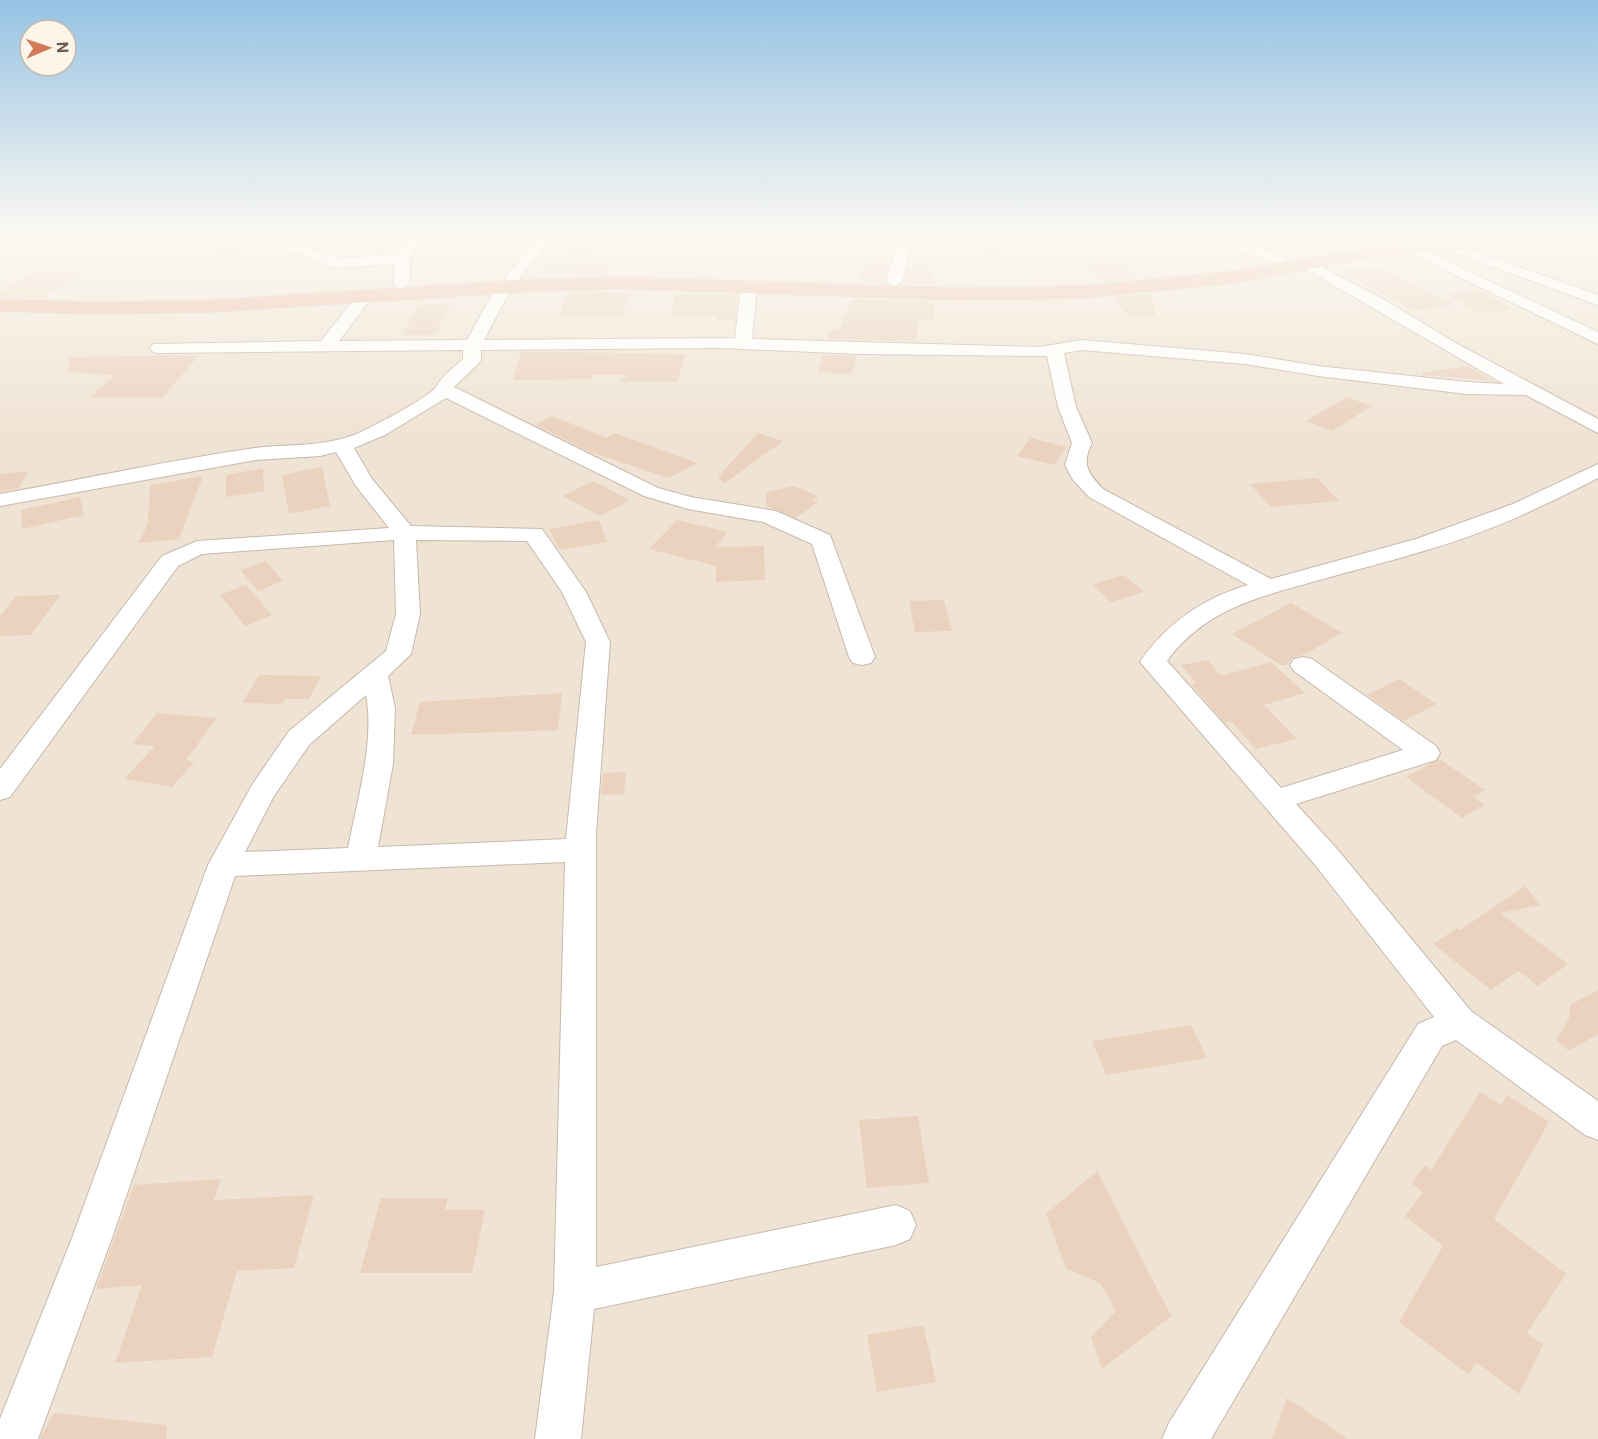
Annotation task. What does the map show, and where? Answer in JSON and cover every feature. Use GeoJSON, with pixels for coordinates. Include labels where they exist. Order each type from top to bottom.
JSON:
{"type":"FeatureCollection","features":[{"type":"Feature","properties":{"kind":"highway"},"geometry":{"type":"LineString","coordinates":[[0,305],[93,308],[186,307],[308,300]]}},
{"type":"Feature","properties":{"kind":"street"},"geometry":{"type":"LineString","coordinates":[[326,347],[362,300]]}},
{"type":"Feature","properties":{"kind":"street"},"geometry":{"type":"LineString","coordinates":[[445,390],[445,384],[472,360],[472,346],[499,300]]}},
{"type":"Feature","properties":{"kind":"street"},"geometry":{"type":"LineString","coordinates":[[743,343],[748,300]]}},
{"type":"Feature","properties":{"kind":"street"},"geometry":{"type":"LineString","coordinates":[[1373,300],[1525,390],[1598,427]]}},
{"type":"Feature","properties":{"kind":"street"},"geometry":{"type":"LineString","coordinates":[[1522,300],[1598,339]]}},
{"type":"Feature","properties":{"kind":"street"},"geometry":{"type":"LineString","coordinates":[[159,348],[743,343],[930,351],[1055,351],[1082,345],[1245,359],[1318,371],[1467,388],[1525,390]]}},
{"type":"Feature","properties":{"kind":"street"},"geometry":{"type":"LineString","coordinates":[[1055,351],[1067,407],[1082,443],[1074,455],[1076,471],[1096,493],[1269,587]]}},
{"type":"Feature","properties":{"kind":"street"},"geometry":{"type":"LineString","coordinates":[[0,500],[256,454],[320,450],[342,445],[361,439],[417,410],[445,390]]}},
{"type":"Feature","properties":{"kind":"street"},"geometry":{"type":"LineString","coordinates":[[445,390],[651,492],[688,502],[768,516],[822,540],[862,657]]}},
{"type":"Feature","properties":{"kind":"street"},"geometry":{"type":"LineString","coordinates":[[15,1439],[92,1238],[223,865],[262,792],[299,738],[398,654],[408,614],[405,533],[363,482],[342,445]]}},
{"type":"Feature","properties":{"kind":"street"},"geometry":{"type":"LineString","coordinates":[[1598,470],[1521,509],[1424,544],[1239,595],[1189,623],[1168,642],[1153,662],[1327,858],[1460,1022],[1598,1123]]}},
{"type":"Feature","properties":{"kind":"street"},"geometry":{"type":"LineString","coordinates":[[0,790],[170,561],[197,548],[405,533],[534,534],[574,592],[597,642],[581,850],[574,1292],[558,1439]]}},
{"type":"Feature","properties":{"kind":"street"},"geometry":{"type":"LineString","coordinates":[[1275,800],[1425,753],[1303,665]]}},
{"type":"Feature","properties":{"kind":"street"},"geometry":{"type":"LineString","coordinates":[[362,859],[379,764],[382,708],[375,674]]}},
{"type":"Feature","properties":{"kind":"street"},"geometry":{"type":"LineString","coordinates":[[223,865],[581,850]]}},
{"type":"Feature","properties":{"kind":"street"},"geometry":{"type":"LineString","coordinates":[[1185,1439],[1430,1035],[1460,1022]]}},
{"type":"Feature","properties":{"kind":"street"},"geometry":{"type":"LineString","coordinates":[[574,1292],[896,1225]]}},
{"type":"Feature","properties":{"kind":"shaded area"},"geometry":{"type":"Polygon","coordinates":[[[0,300],[1598,300],[1598,1439],[0,1439],[0,300]]]}},
{"type":"Feature","properties":{"kind":"building"},"geometry":{"type":"Polygon","coordinates":[[[565,300],[628,300],[622,316],[560,315],[565,300]]]}},
{"type":"Feature","properties":{"kind":"building"},"geometry":{"type":"Polygon","coordinates":[[[674,300],[737,300],[735,320],[716,320],[716,316],[670,316],[674,300]]]}},
{"type":"Feature","properties":{"kind":"building"},"geometry":{"type":"Polygon","coordinates":[[[852,300],[933,301],[934,320],[919,320],[916,341],[827,339],[829,330],[839,330],[852,300]]]}},
{"type":"Feature","properties":{"kind":"building"},"geometry":{"type":"Polygon","coordinates":[[[1115,300],[1152,300],[1156,317],[1128,316],[1115,300]]]}},
{"type":"Feature","properties":{"kind":"building"},"geometry":{"type":"Polygon","coordinates":[[[1393,300],[1445,300],[1454,305],[1413,311],[1393,300]]]}},
{"type":"Feature","properties":{"kind":"building"},"geometry":{"type":"Polygon","coordinates":[[[1457,300],[1498,300],[1513,309],[1479,313],[1457,300]]]}},
{"type":"Feature","properties":{"kind":"building"},"geometry":{"type":"Polygon","coordinates":[[[419,304],[450,304],[435,335],[402,335],[419,304]]]}},
{"type":"Feature","properties":{"kind":"building"},"geometry":{"type":"Polygon","coordinates":[[[521,352],[685,354],[677,382],[619,381],[630,375],[592,375],[591,379],[513,380],[521,352]]]}},
{"type":"Feature","properties":{"kind":"building"},"geometry":{"type":"Polygon","coordinates":[[[199,355],[162,398],[91,397],[115,375],[69,372],[69,357],[199,355]]]}},
{"type":"Feature","properties":{"kind":"building"},"geometry":{"type":"Polygon","coordinates":[[[823,355],[856,356],[852,374],[818,372],[823,355]]]}},
{"type":"Feature","properties":{"kind":"building"},"geometry":{"type":"Polygon","coordinates":[[[1468,366],[1494,381],[1422,375],[1422,373],[1468,366]]]}},
{"type":"Feature","properties":{"kind":"building"},"geometry":{"type":"Polygon","coordinates":[[[1347,397],[1372,406],[1332,431],[1306,421],[1347,397]]]}},
{"type":"Feature","properties":{"kind":"building"},"geometry":{"type":"Polygon","coordinates":[[[552,416],[607,438],[615,433],[697,463],[669,478],[588,451],[536,425],[552,416]]]}},
{"type":"Feature","properties":{"kind":"building"},"geometry":{"type":"Polygon","coordinates":[[[758,433],[783,441],[724,484],[718,477],[758,433]]]}},
{"type":"Feature","properties":{"kind":"building"},"geometry":{"type":"Polygon","coordinates":[[[1031,438],[1067,447],[1054,465],[1017,456],[1031,438]]]}},
{"type":"Feature","properties":{"kind":"building"},"geometry":{"type":"Polygon","coordinates":[[[322,467],[330,506],[289,514],[282,475],[322,467]]]}},
{"type":"Feature","properties":{"kind":"building"},"geometry":{"type":"Polygon","coordinates":[[[263,468],[264,491],[226,497],[226,475],[263,468]]]}},
{"type":"Feature","properties":{"kind":"building"},"geometry":{"type":"Polygon","coordinates":[[[28,471],[19,488],[0,492],[0,474],[28,471]]]}},
{"type":"Feature","properties":{"kind":"building"},"geometry":{"type":"Polygon","coordinates":[[[203,476],[179,539],[139,543],[148,523],[150,485],[203,476]]]}},
{"type":"Feature","properties":{"kind":"building"},"geometry":{"type":"Polygon","coordinates":[[[1317,478],[1339,501],[1271,507],[1250,484],[1317,478]]]}},
{"type":"Feature","properties":{"kind":"building"},"geometry":{"type":"Polygon","coordinates":[[[593,481],[630,500],[600,516],[563,496],[593,481]]]}},
{"type":"Feature","properties":{"kind":"building"},"geometry":{"type":"Polygon","coordinates":[[[794,486],[818,496],[812,500],[818,502],[796,518],[766,506],[766,492],[794,486]]]}},
{"type":"Feature","properties":{"kind":"building"},"geometry":{"type":"Polygon","coordinates":[[[80,497],[84,515],[22,529],[21,510],[80,497]]]}},
{"type":"Feature","properties":{"kind":"building"},"geometry":{"type":"Polygon","coordinates":[[[599,520],[607,542],[560,550],[549,529],[599,520]]]}},
{"type":"Feature","properties":{"kind":"building"},"geometry":{"type":"Polygon","coordinates":[[[677,520],[728,532],[715,547],[764,546],[765,580],[716,582],[716,566],[649,549],[677,520]]]}},
{"type":"Feature","properties":{"kind":"building"},"geometry":{"type":"Polygon","coordinates":[[[266,561],[283,581],[258,591],[240,570],[266,561]]]}},
{"type":"Feature","properties":{"kind":"building"},"geometry":{"type":"Polygon","coordinates":[[[1124,575],[1144,592],[1111,602],[1092,584],[1124,575]]]}},
{"type":"Feature","properties":{"kind":"building"},"geometry":{"type":"Polygon","coordinates":[[[246,585],[272,615],[245,626],[220,595],[246,585]]]}},
{"type":"Feature","properties":{"kind":"building"},"geometry":{"type":"Polygon","coordinates":[[[60,595],[31,635],[0,636],[0,616],[16,596],[60,595]]]}},
{"type":"Feature","properties":{"kind":"building"},"geometry":{"type":"Polygon","coordinates":[[[944,600],[952,631],[915,632],[909,601],[944,600]]]}},
{"type":"Feature","properties":{"kind":"building"},"geometry":{"type":"Polygon","coordinates":[[[1291,603],[1342,633],[1303,655],[1294,657],[1286,665],[1281,665],[1232,634],[1291,603]]]}},
{"type":"Feature","properties":{"kind":"building"},"geometry":{"type":"Polygon","coordinates":[[[1208,660],[1221,676],[1271,662],[1305,693],[1264,705],[1297,739],[1256,749],[1231,721],[1225,723],[1191,684],[1196,683],[1181,665],[1208,660]]]}},
{"type":"Feature","properties":{"kind":"building"},"geometry":{"type":"Polygon","coordinates":[[[259,675],[321,676],[309,699],[285,699],[282,704],[242,703],[259,675]]]}},
{"type":"Feature","properties":{"kind":"building"},"geometry":{"type":"Polygon","coordinates":[[[1399,679],[1436,704],[1404,721],[1367,695],[1399,679]]]}},
{"type":"Feature","properties":{"kind":"building"},"geometry":{"type":"Polygon","coordinates":[[[562,693],[558,730],[411,735],[420,702],[562,693]]]}},
{"type":"Feature","properties":{"kind":"building"},"geometry":{"type":"Polygon","coordinates":[[[157,713],[217,718],[186,760],[194,762],[172,787],[124,779],[155,746],[132,744],[157,713]]]}},
{"type":"Feature","properties":{"kind":"building"},"geometry":{"type":"Polygon","coordinates":[[[1439,759],[1485,790],[1473,797],[1484,805],[1462,818],[1406,777],[1439,759]]]}},
{"type":"Feature","properties":{"kind":"building"},"geometry":{"type":"Polygon","coordinates":[[[626,772],[624,794],[601,795],[603,773],[626,772]]]}},
{"type":"Feature","properties":{"kind":"building"},"geometry":{"type":"Polygon","coordinates":[[[1525,886],[1541,905],[1500,913],[1568,964],[1538,986],[1519,971],[1491,990],[1433,944],[1457,928],[1460,930],[1525,886]]]}},
{"type":"Feature","properties":{"kind":"building"},"geometry":{"type":"Polygon","coordinates":[[[1598,990],[1598,1034],[1569,1051],[1556,1040],[1569,1019],[1570,1005],[1598,990]]]}},
{"type":"Feature","properties":{"kind":"building"},"geometry":{"type":"Polygon","coordinates":[[[1191,1025],[1207,1058],[1106,1075],[1092,1041],[1191,1025]]]}},
{"type":"Feature","properties":{"kind":"building"},"geometry":{"type":"Polygon","coordinates":[[[1480,1092],[1501,1105],[1507,1095],[1549,1122],[1494,1219],[1566,1274],[1527,1333],[1543,1345],[1519,1394],[1476,1362],[1469,1375],[1399,1322],[1443,1246],[1405,1216],[1423,1192],[1411,1183],[1425,1165],[1431,1170],[1480,1092]]]}},
{"type":"Feature","properties":{"kind":"building"},"geometry":{"type":"Polygon","coordinates":[[[918,1116],[929,1183],[867,1188],[859,1120],[918,1116]]]}},
{"type":"Feature","properties":{"kind":"building"},"geometry":{"type":"Polygon","coordinates":[[[1097,1171],[1171,1316],[1102,1369],[1091,1337],[1116,1311],[1100,1283],[1066,1269],[1046,1214],[1097,1171]]]}},
{"type":"Feature","properties":{"kind":"building"},"geometry":{"type":"Polygon","coordinates":[[[221,1179],[214,1200],[314,1195],[294,1268],[237,1271],[212,1357],[115,1363],[142,1285],[96,1289],[134,1185],[221,1179]]]}},
{"type":"Feature","properties":{"kind":"building"},"geometry":{"type":"Polygon","coordinates":[[[381,1198],[448,1198],[445,1210],[485,1210],[472,1273],[360,1273],[381,1198]]]}},
{"type":"Feature","properties":{"kind":"building"},"geometry":{"type":"Polygon","coordinates":[[[923,1325],[936,1382],[877,1392],[867,1335],[923,1325]]]}},
{"type":"Feature","properties":{"kind":"building"},"geometry":{"type":"Polygon","coordinates":[[[1287,1398],[1348,1439],[1272,1439],[1287,1398]]]}},
{"type":"Feature","properties":{"kind":"building"},"geometry":{"type":"Polygon","coordinates":[[[54,1413],[167,1425],[166,1439],[40,1439],[54,1413]]]}}]}
